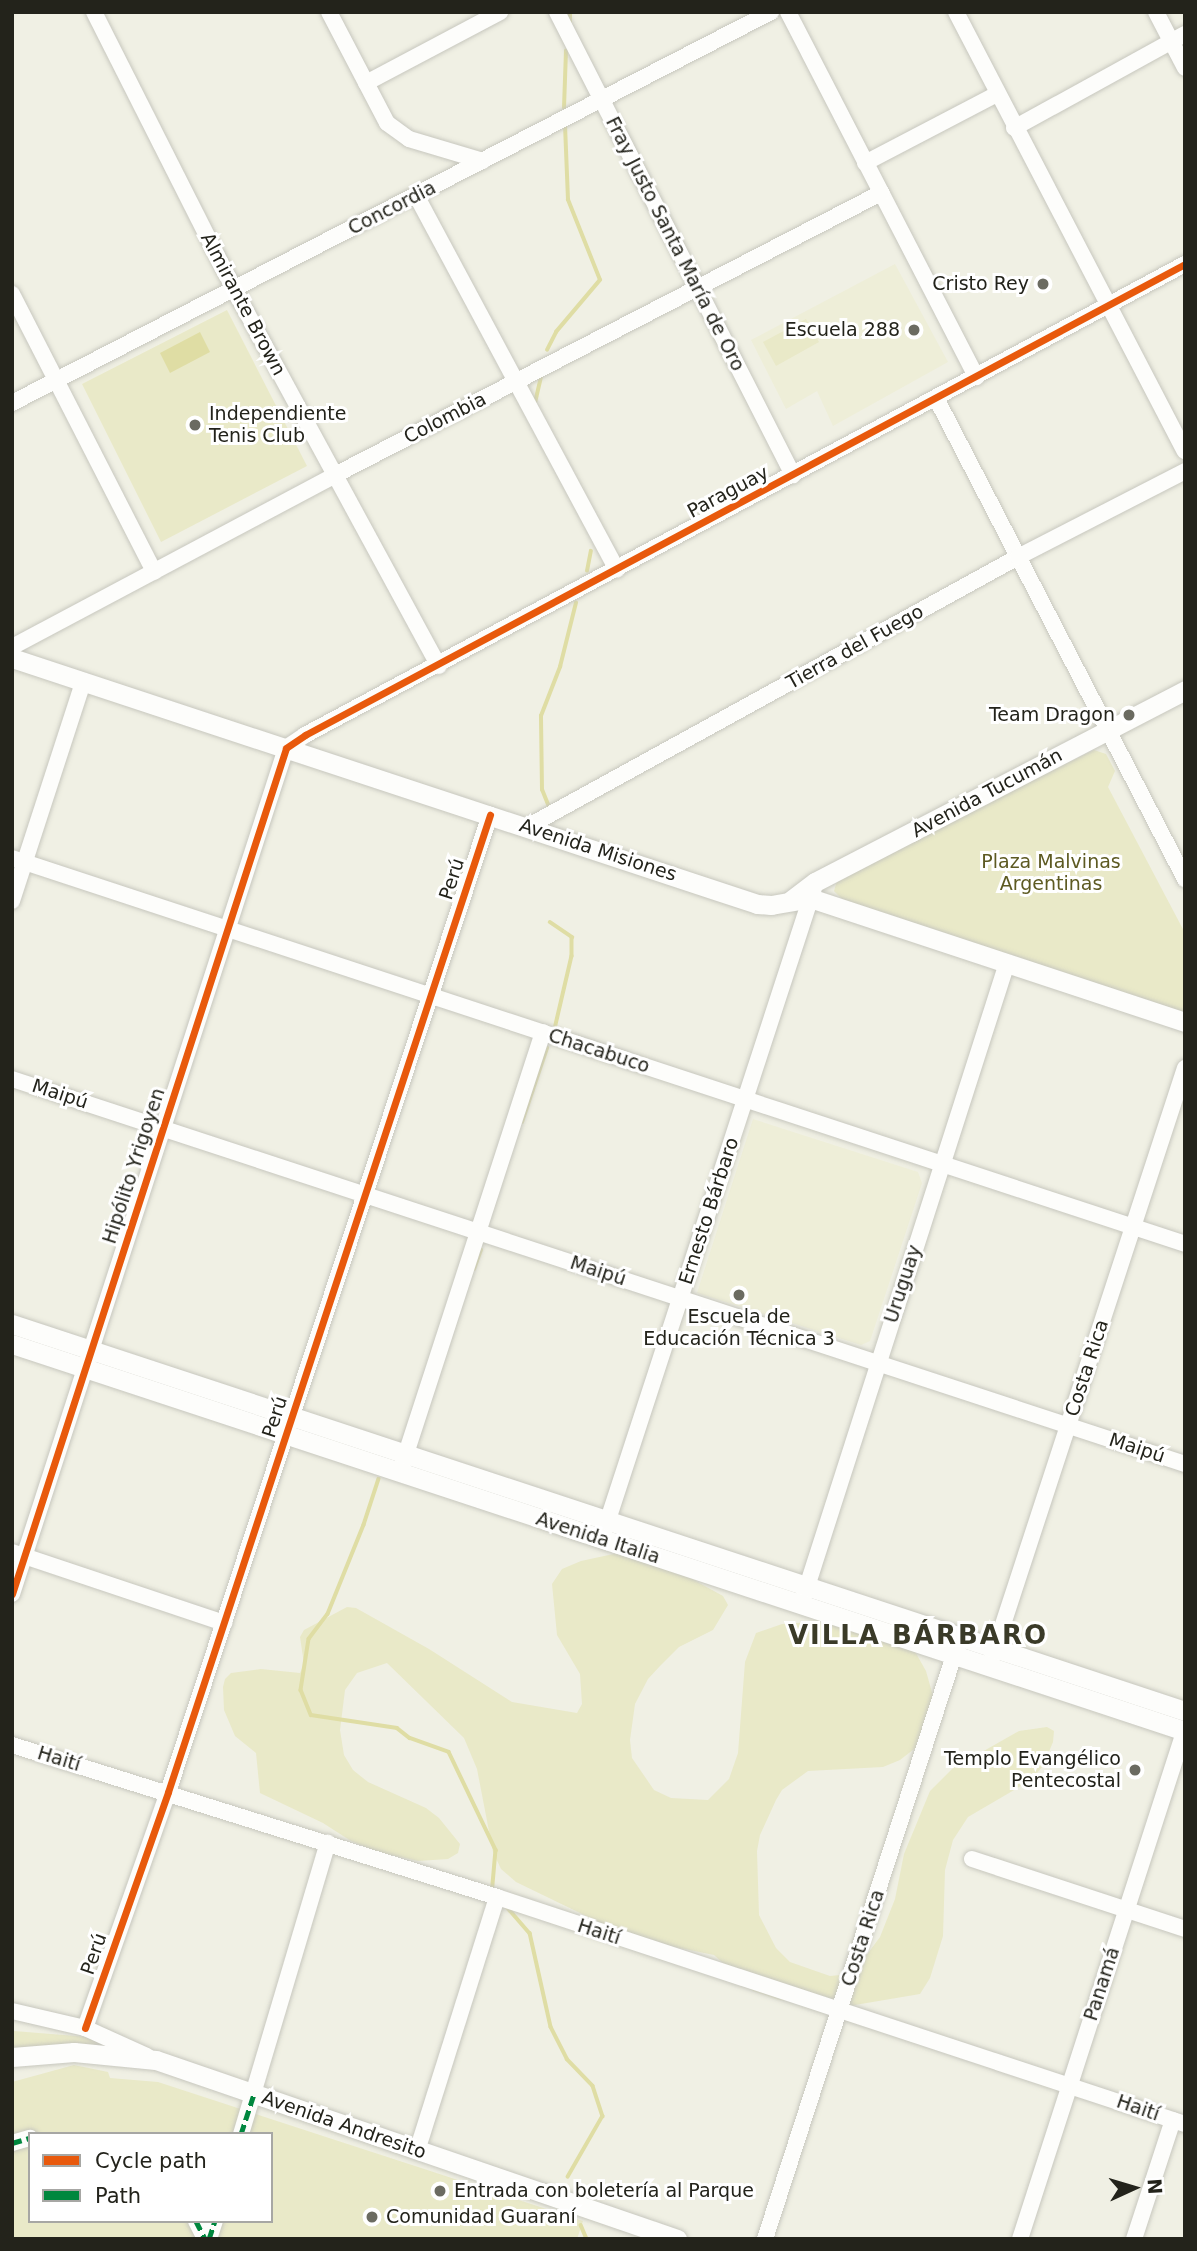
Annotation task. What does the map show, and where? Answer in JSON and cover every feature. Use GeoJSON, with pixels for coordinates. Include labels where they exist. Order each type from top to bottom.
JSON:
{"type":"FeatureCollection","features":[{"type":"Feature","properties":{"kind":"main road","name":"Avenida Misiones"},"geometry":{"type":"LineString","coordinates":[[12,658],[757,904],[771,905],[805,894],[1185,1022]]}},
{"type":"Feature","properties":{"kind":"main road","name":"Avenida Tucumán"},"geometry":{"type":"LineString","coordinates":[[805,894],[1185,690]]}},
{"type":"Feature","properties":{"kind":"main road","name":"Avenida Italia"},"geometry":{"type":"LineString","coordinates":[[12,1324],[88,1360],[993,1658],[1185,1730]]}},
{"type":"Feature","properties":{"kind":"main road","name":"Avenida Italia"},"geometry":{"type":"LineString","coordinates":[[12,1345],[88,1360]]}},
{"type":"Feature","properties":{"kind":"main road","name":"Avenida Italia"},"geometry":{"type":"LineString","coordinates":[[993,1658],[1185,1711]]}},
{"type":"Feature","properties":{"kind":"main road"},"geometry":{"type":"LineString","coordinates":[[12,2057],[74,2052],[156,2060]]}},
{"type":"Feature","properties":{"kind":"main road","name":"Avenida Andresito"},"geometry":{"type":"LineString","coordinates":[[156,2060],[677,2239]]}},
{"type":"Feature","properties":{"kind":"street","name":"Almirante Brown"},"geometry":{"type":"LineString","coordinates":[[94,12],[234,289],[439,666]]}},
{"type":"Feature","properties":{"kind":"street"},"geometry":{"type":"LineString","coordinates":[[329,12],[387,123],[409,139],[483,161]]}},
{"type":"Feature","properties":{"kind":"street"},"geometry":{"type":"LineString","coordinates":[[366,83],[500,12]]}},
{"type":"Feature","properties":{"kind":"street","name":"Fray Justo Santa María de Oro"},"geometry":{"type":"LineString","coordinates":[[557,12],[793,475]]}},
{"type":"Feature","properties":{"kind":"street","name":"Concordia"},"geometry":{"type":"LineString","coordinates":[[12,403],[771,12]]}},
{"type":"Feature","properties":{"kind":"street"},"geometry":{"type":"LineString","coordinates":[[788,12],[976,377]]}},
{"type":"Feature","properties":{"kind":"street"},"geometry":{"type":"LineString","coordinates":[[956,12],[1014,128],[1185,450]]}},
{"type":"Feature","properties":{"kind":"street"},"geometry":{"type":"LineString","coordinates":[[1156,12],[1178,37],[1185,68]]}},
{"type":"Feature","properties":{"kind":"street"},"geometry":{"type":"LineString","coordinates":[[1014,128],[1178,37]]}},
{"type":"Feature","properties":{"kind":"street"},"geometry":{"type":"LineString","coordinates":[[865,163],[997,93]]}},
{"type":"Feature","properties":{"kind":"street","name":"Colombia"},"geometry":{"type":"LineString","coordinates":[[12,648],[335,475],[881,192]]}},
{"type":"Feature","properties":{"kind":"street"},"geometry":{"type":"LineString","coordinates":[[416,195],[617,570]]}},
{"type":"Feature","properties":{"kind":"street","name":"Paraguay"},"geometry":{"type":"LineString","coordinates":[[286,748],[304,735],[439,666],[1185,264]]}},
{"type":"Feature","properties":{"kind":"street"},"geometry":{"type":"LineString","coordinates":[[12,294],[153,572]]}},
{"type":"Feature","properties":{"kind":"street"},"geometry":{"type":"LineString","coordinates":[[936,398],[1185,879]]}},
{"type":"Feature","properties":{"kind":"street","name":"Tierra del Fuego"},"geometry":{"type":"LineString","coordinates":[[527,827],[1018,558],[1185,471]]}},
{"type":"Feature","properties":{"kind":"street"},"geometry":{"type":"LineString","coordinates":[[12,901],[19,860],[83,682]]}},
{"type":"Feature","properties":{"kind":"street","name":"Hipólito Yrigoyen"},"geometry":{"type":"LineString","coordinates":[[12,1594],[18,1554],[88,1360],[286,748]]}},
{"type":"Feature","properties":{"kind":"street","name":"Perú"},"geometry":{"type":"LineString","coordinates":[[85,2028],[168,1792],[490,814]]}},
{"type":"Feature","properties":{"kind":"street","name":"Chacabuco"},"geometry":{"type":"LineString","coordinates":[[19,860],[1185,1244]]}},
{"type":"Feature","properties":{"kind":"street","name":"Ernesto Bárbaro"},"geometry":{"type":"LineString","coordinates":[[605,1530],[745,1099],[805,894]]}},
{"type":"Feature","properties":{"kind":"street","name":"Uruguay"},"geometry":{"type":"LineString","coordinates":[[804,1596],[1007,963]]}},
{"type":"Feature","properties":{"kind":"street"},"geometry":{"type":"LineString","coordinates":[[403,1464],[542,1032]]}},
{"type":"Feature","properties":{"kind":"street","name":"Costa Rica"},"geometry":{"type":"LineString","coordinates":[[993,1658],[1185,1068]]}},
{"type":"Feature","properties":{"kind":"street","name":"Maipú"},"geometry":{"type":"LineString","coordinates":[[12,1079],[1185,1464]]}},
{"type":"Feature","properties":{"kind":"street"},"geometry":{"type":"LineString","coordinates":[[18,1554],[224,1623]]}},
{"type":"Feature","properties":{"kind":"street","name":"Costa Rica"},"geometry":{"type":"LineString","coordinates":[[765,2239],[957,1646]]}},
{"type":"Feature","properties":{"kind":"street","name":"Panamá"},"geometry":{"type":"LineString","coordinates":[[1020,2239],[1185,1730]]}},
{"type":"Feature","properties":{"kind":"street","name":"Haití"},"geometry":{"type":"LineString","coordinates":[[12,1745],[328,1843],[1179,2122]]}},
{"type":"Feature","properties":{"kind":"street"},"geometry":{"type":"LineString","coordinates":[[242,2132],[328,1843]]}},
{"type":"Feature","properties":{"kind":"street"},"geometry":{"type":"LineString","coordinates":[[972,1859],[1185,1929]]}},
{"type":"Feature","properties":{"kind":"street"},"geometry":{"type":"LineString","coordinates":[[417,2151],[497,1898]]}},
{"type":"Feature","properties":{"kind":"street","name":"Avenida Andresito"},"geometry":{"type":"LineString","coordinates":[[12,2011],[85,2028],[156,2060]]}},
{"type":"Feature","properties":{"kind":"street"},"geometry":{"type":"LineString","coordinates":[[1134,2239],[1179,2122]]}},
{"type":"Feature","properties":{"kind":"street"},"geometry":{"type":"LineString","coordinates":[[197,2223],[207,2239]]}},
{"type":"Feature","properties":{"kind":"street"},"geometry":{"type":"LineString","coordinates":[[207,2239],[214,2223]]}},
{"type":"Feature","properties":{"kind":"shaded area"},"geometry":{"type":"Polygon","coordinates":[[[895,264],[948,362],[833,426],[817,391],[786,409],[751,340],[895,264]]]}},
{"type":"Feature","properties":{"kind":"shaded area"},"geometry":{"type":"Polygon","coordinates":[[[200,332],[210,352],[170,373],[160,353],[200,332]]]}},
{"type":"Feature","properties":{"kind":"shaded area"},"geometry":{"type":"Polygon","coordinates":[[[753,1119],[918,1172],[922,1183],[870,1341],[861,1345],[697,1293],[753,1119]]]}},
{"type":"Feature","properties":{"kind":"green space","name":"Independiente Tenis Club"},"geometry":{"type":"Polygon","coordinates":[[[227,310],[307,466],[161,542],[82,384],[227,310]]]}},
{"type":"Feature","properties":{"kind":"green space"},"geometry":{"type":"Polygon","coordinates":[[[806,319],[819,342],[776,366],[763,342],[806,319]]]}},
{"type":"Feature","properties":{"kind":"green space","name":"Plaza Malvinas Argentinas"},"geometry":{"type":"Polygon","coordinates":[[[1094,750],[1106,754],[1115,771],[1108,787],[1185,933],[1185,1013],[843,900],[834,891],[838,877],[1094,750]]]}},
{"type":"Feature","properties":{"kind":"green space"},"geometry":{"type":"Polygon","coordinates":[[[618,1553],[674,1569],[723,1596],[728,1605],[713,1630],[679,1647],[660,1666],[648,1679],[635,1704],[630,1740],[632,1758],[654,1790],[671,1798],[708,1800],[729,1779],[738,1753],[745,1662],[756,1633],[782,1624],[856,1619],[913,1648],[926,1671],[936,1707],[927,1739],[900,1760],[883,1767],[808,1771],[782,1790],[776,1800],[760,1835],[757,1851],[759,1915],[776,1948],[790,1962],[830,1976],[840,1975],[860,1964],[880,1937],[895,1899],[904,1854],[930,1791],[952,1769],[1019,1731],[1047,1727],[1054,1731],[1053,1742],[1043,1766],[1031,1780],[968,1817],[953,1840],[945,1870],[943,1936],[930,1978],[920,1994],[849,2006],[779,2000],[753,1991],[714,1955],[645,1941],[613,1929],[516,1882],[501,1869],[493,1852],[477,1769],[464,1738],[387,1663],[357,1673],[345,1690],[340,1730],[344,1755],[353,1770],[368,1782],[426,1808],[439,1818],[460,1844],[458,1853],[448,1859],[418,1861],[378,1852],[351,1841],[323,1823],[260,1793],[256,1753],[235,1736],[224,1710],[223,1687],[225,1679],[231,1673],[261,1669],[300,1673],[304,1664],[300,1637],[304,1630],[347,1607],[356,1608],[429,1649],[512,1702],[577,1713],[582,1704],[580,1674],[557,1635],[552,1584],[562,1569],[581,1561],[618,1553]]]}},
{"type":"Feature","properties":{"kind":"green space"},"geometry":{"type":"Polygon","coordinates":[[[12,2031],[113,2039],[109,2044],[12,2049],[12,2031]]]}},
{"type":"Feature","properties":{"kind":"green space"},"geometry":{"type":"Polygon","coordinates":[[[74,2065],[108,2072],[110,2078],[158,2082],[583,2221],[577,2239],[12,2239],[12,2082],[74,2065]]]}},
{"type":"Feature","properties":{"kind":"waterway"},"geometry":{"type":"LineString","coordinates":[[570,12],[570,22]]}},
{"type":"Feature","properties":{"kind":"waterway"},"geometry":{"type":"LineString","coordinates":[[564,108],[566,51]]}},
{"type":"Feature","properties":{"kind":"waterway"},"geometry":{"type":"LineString","coordinates":[[547,350],[556,332],[600,280],[568,200],[565,125]]}},
{"type":"Feature","properties":{"kind":"waterway"},"geometry":{"type":"LineString","coordinates":[[535,403],[541,376]]}},
{"type":"Feature","properties":{"kind":"waterway"},"geometry":{"type":"LineString","coordinates":[[587,571],[591,551]]}},
{"type":"Feature","properties":{"kind":"waterway"},"geometry":{"type":"LineString","coordinates":[[549,807],[542,790],[541,716],[560,667],[576,603]]}},
{"type":"Feature","properties":{"kind":"waterway"},"geometry":{"type":"LineString","coordinates":[[550,922],[572,937],[572,956],[556,1025]]}},
{"type":"Feature","properties":{"kind":"waterway"},"geometry":{"type":"LineString","coordinates":[[522,1122],[547,1048]]}},
{"type":"Feature","properties":{"kind":"waterway"},"geometry":{"type":"LineString","coordinates":[[474,1269],[481,1250]]}},
{"type":"Feature","properties":{"kind":"waterway"},"geometry":{"type":"LineString","coordinates":[[379,1479],[364,1525],[328,1614],[309,1639],[301,1690],[311,1715],[397,1728],[410,1738],[449,1752],[496,1850],[493,1886]]}},
{"type":"Feature","properties":{"kind":"waterway"},"geometry":{"type":"LineString","coordinates":[[507,1907],[530,1933],[551,2027],[567,2059],[593,2086],[603,2116],[568,2177]]}},
{"type":"Feature","properties":{"kind":"waterway"},"geometry":{"type":"LineString","coordinates":[[581,2225],[587,2239]]}},
{"type":"Feature","properties":{"kind":"marked path"},"geometry":{"type":"LineString","coordinates":[[242,2132],[254,2094]]}},
{"type":"Feature","properties":{"kind":"marked path"},"geometry":{"type":"LineString","coordinates":[[12,2143],[28,2139]]}},
{"type":"Feature","properties":{"kind":"marked path"},"geometry":{"type":"LineString","coordinates":[[197,2223],[205,2239]]}},
{"type":"Feature","properties":{"kind":"marked path"},"geometry":{"type":"LineString","coordinates":[[209,2239],[214,2223]]}},
{"type":"Feature","properties":{"kind":"cycle path"},"geometry":{"type":"LineString","coordinates":[[12,1594],[286,748],[305,735],[1185,264]]}},
{"type":"Feature","properties":{"kind":"cycle path"},"geometry":{"type":"LineString","coordinates":[[85,2028],[168,1792],[490,815]]}},
{"type":"Feature","properties":{"kind":"place","name":"Cristo Rey"},"geometry":{"type":"Point","coordinates":[1043,284]}},
{"type":"Feature","properties":{"kind":"place","name":"Escuela 288"},"geometry":{"type":"Point","coordinates":[914,330]}},
{"type":"Feature","properties":{"kind":"place","name":"Independiente Tenis Club"},"geometry":{"type":"Point","coordinates":[195,425]}},
{"type":"Feature","properties":{"kind":"place","name":"Team Dragon"},"geometry":{"type":"Point","coordinates":[1129,715]}},
{"type":"Feature","properties":{"kind":"place","name":"Escuela de Educación Técnica 3"},"geometry":{"type":"Point","coordinates":[739,1295]}},
{"type":"Feature","properties":{"kind":"place","name":"Templo Evangélico Pentecostal"},"geometry":{"type":"Point","coordinates":[1135,1770]}},
{"type":"Feature","properties":{"kind":"place","name":"Entrada con boletería al Parque"},"geometry":{"type":"Point","coordinates":[440,2191]}},
{"type":"Feature","properties":{"kind":"place","name":"Comunidad Guaraní"},"geometry":{"type":"Point","coordinates":[372,2217]}},
{"type":"Feature","properties":{"kind":"district","name":"VILLA BÁRBARO"},"geometry":{"type":"Point","coordinates":[918,1636]}}]}
